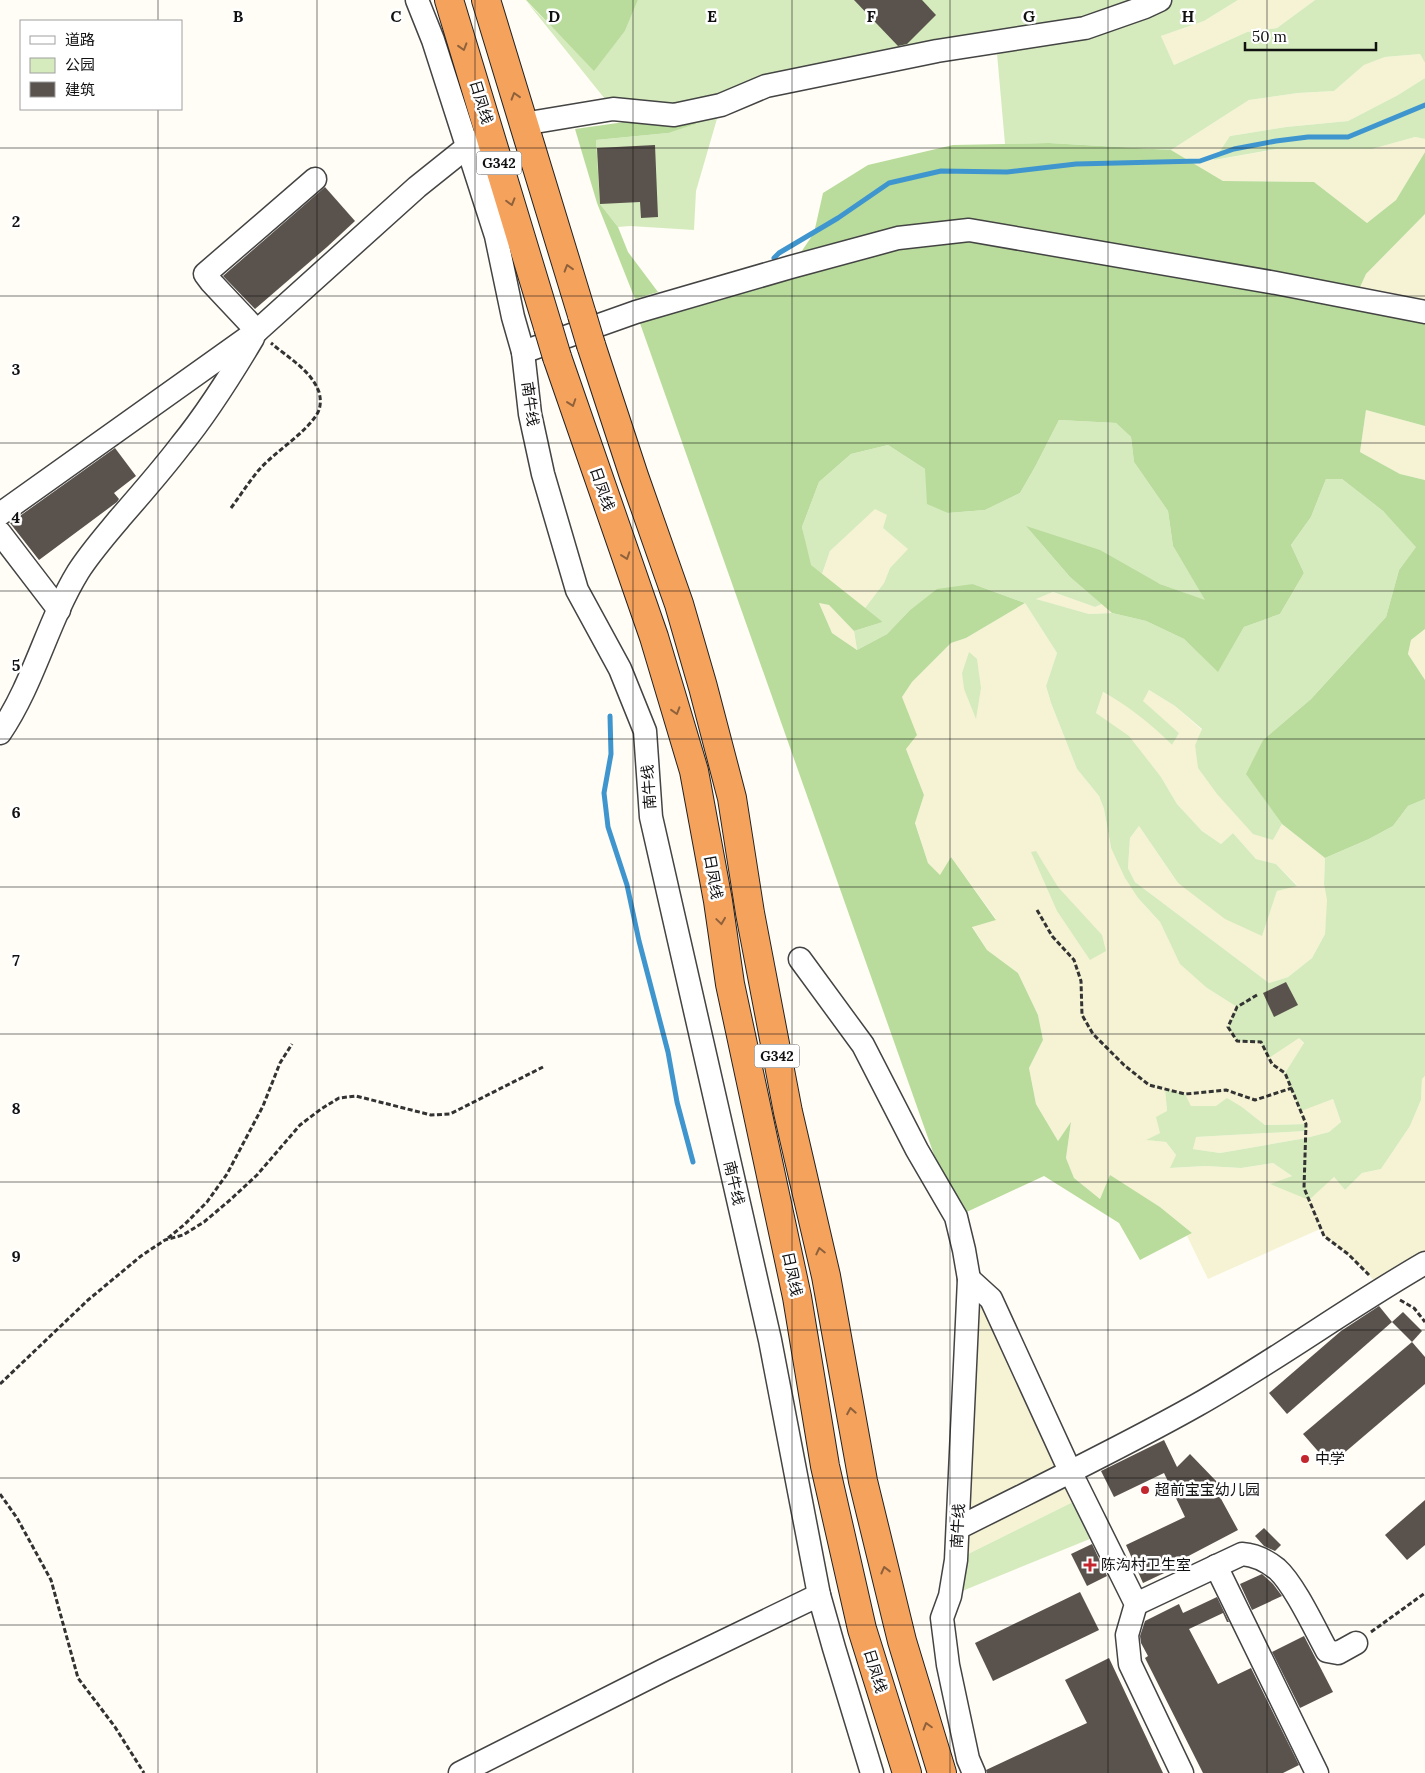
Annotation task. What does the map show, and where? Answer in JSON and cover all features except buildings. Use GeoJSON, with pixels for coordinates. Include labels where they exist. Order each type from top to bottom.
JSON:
{"type":"FeatureCollection","features":[{"type":"Feature","properties":{"kind":"highway","name":"日凤线"},"geometry":{"type":"LineString","coordinates":[[449,0],[479,141],[548,327],[654,637],[694,771],[718,901],[730,984],[797,1297],[825,1466],[862,1628],[907,1773]]}},
{"type":"Feature","properties":{"kind":"highway","name":"日凤线"},"geometry":{"type":"LineString","coordinates":[[486,0],[591,345],[679,604],[732,798],[750,913],[788,1112],[826,1276],[863,1481],[902,1641],[942,1773]]}},
{"type":"Feature","properties":{"kind":"street","name":"南牛线"},"geometry":{"type":"LineString","coordinates":[[418,0],[433,40],[479,141],[496,236],[523,352],[530,414],[543,474],[577,590],[620,669],[645,731],[651,817],[770,1340],[820,1595],[872,1773]]}},
{"type":"Feature","properties":{"kind":"street"},"geometry":{"type":"LineString","coordinates":[[524,124],[613,109],[674,115],[721,105],[766,86],[937,50],[1085,28],[1160,0]]}},
{"type":"Feature","properties":{"kind":"street"},"geometry":{"type":"LineString","coordinates":[[0,514],[257,331],[416,187],[479,141]]}},
{"type":"Feature","properties":{"kind":"street"},"geometry":{"type":"LineString","coordinates":[[257,331],[205,274],[315,179]]}},
{"type":"Feature","properties":{"kind":"street"},"geometry":{"type":"LineString","coordinates":[[523,352],[636,312],[800,264],[898,238],[969,230],[1276,283],[1425,312]]}},
{"type":"Feature","properties":{"kind":"street"},"geometry":{"type":"LineString","coordinates":[[0,733],[36,665],[59,610],[78,572],[102,540],[183,444],[228,379],[257,331]]}},
{"type":"Feature","properties":{"kind":"street"},"geometry":{"type":"LineString","coordinates":[[0,533],[59,610]]}},
{"type":"Feature","properties":{"kind":"street","name":"南牛线"},"geometry":{"type":"LineString","coordinates":[[800,959],[863,1046],[956,1217],[964,1250],[969,1279],[958,1528],[956,1560],[950,1596],[942,1618],[948,1665],[968,1759],[974,1773]]}},
{"type":"Feature","properties":{"kind":"street"},"geometry":{"type":"LineString","coordinates":[[958,1528],[1196,1405],[1317,1332],[1380,1289],[1425,1263]]}},
{"type":"Feature","properties":{"kind":"street"},"geometry":{"type":"LineString","coordinates":[[969,1279],[991,1299],[1070,1471],[1136,1604],[1127,1635],[1130,1664],[1182,1773]]}},
{"type":"Feature","properties":{"kind":"street"},"geometry":{"type":"LineString","coordinates":[[1136,1604],[1242,1554],[1256,1555],[1277,1569],[1293,1591],[1327,1651],[1338,1653],[1356,1642]]}},
{"type":"Feature","properties":{"kind":"street"},"geometry":{"type":"LineString","coordinates":[[1216,1566],[1316,1773]]}},
{"type":"Feature","properties":{"kind":"street"},"geometry":{"type":"LineString","coordinates":[[460,1773],[664,1670],[820,1595]]}},
{"type":"Feature","properties":{"kind":"path"},"geometry":{"type":"LineString","coordinates":[[231,508],[259,470],[305,428],[317,414],[321,403],[314,381],[302,368],[257,331]]}},
{"type":"Feature","properties":{"kind":"path"},"geometry":{"type":"LineString","coordinates":[[1037,910],[1052,936],[1074,960],[1081,981],[1082,1015],[1094,1034],[1124,1065],[1149,1085],[1185,1094],[1226,1090],[1255,1100],[1292,1088]]}},
{"type":"Feature","properties":{"kind":"path"},"geometry":{"type":"LineString","coordinates":[[1257,995],[1237,1007],[1228,1027],[1237,1041],[1261,1042],[1272,1064],[1285,1073],[1292,1088],[1306,1124],[1304,1188],[1324,1236],[1348,1254],[1367,1272],[1380,1289],[1414,1308],[1425,1322]]}},
{"type":"Feature","properties":{"kind":"path"},"geometry":{"type":"LineString","coordinates":[[0,1384],[88,1300],[141,1256],[185,1224],[207,1202],[226,1174],[263,1106],[280,1062],[292,1044]]}},
{"type":"Feature","properties":{"kind":"path"},"geometry":{"type":"LineString","coordinates":[[165,1240],[183,1235],[204,1222],[257,1175],[300,1125],[339,1098],[356,1096],[431,1115],[450,1114],[543,1067]]}},
{"type":"Feature","properties":{"kind":"path"},"geometry":{"type":"LineString","coordinates":[[0,1494],[17,1518],[51,1580],[78,1678],[115,1727],[144,1773]]}},
{"type":"Feature","properties":{"kind":"path"},"geometry":{"type":"LineString","coordinates":[[1356,1642],[1425,1593]]}},
{"type":"Feature","properties":{"kind":"shaded area"},"geometry":{"type":"Polygon","coordinates":[[[1238,0],[1315,0],[1277,28],[1247,32],[1174,65],[1161,36],[1204,21],[1238,0]]]}},
{"type":"Feature","properties":{"kind":"shaded area"},"geometry":{"type":"Polygon","coordinates":[[[1420,54],[1425,63],[1425,78],[1398,95],[1348,121],[1286,127],[1230,136],[1215,160],[1277,149],[1372,149],[1415,137],[1425,139],[1425,152],[1396,200],[1367,223],[1314,182],[1223,181],[1171,150],[1249,100],[1298,93],[1334,91],[1364,65],[1385,57],[1420,54]]]}},
{"type":"Feature","properties":{"kind":"shaded area"},"geometry":{"type":"Polygon","coordinates":[[[1425,214],[1425,312],[1354,298],[1366,274],[1425,214]]]}},
{"type":"Feature","properties":{"kind":"shaded area"},"geometry":{"type":"Polygon","coordinates":[[[1366,410],[1425,426],[1425,480],[1400,474],[1360,452],[1366,410]]]}},
{"type":"Feature","properties":{"kind":"shaded area"},"geometry":{"type":"Polygon","coordinates":[[[875,508],[888,515],[883,528],[909,549],[890,568],[884,583],[865,608],[822,574],[830,551],[875,508]]]}},
{"type":"Feature","properties":{"kind":"shaded area"},"geometry":{"type":"Polygon","coordinates":[[[1053,592],[1095,607],[1102,604],[1112,613],[1089,614],[1035,599],[1053,592]]]}},
{"type":"Feature","properties":{"kind":"shaded area"},"geometry":{"type":"Polygon","coordinates":[[[819,603],[829,605],[854,631],[857,650],[832,633],[819,603]]]}},
{"type":"Feature","properties":{"kind":"shaded area"},"geometry":{"type":"Polygon","coordinates":[[[1025,603],[1057,653],[1046,686],[1051,703],[1077,769],[1099,796],[1104,809],[1111,848],[1138,898],[1160,922],[1172,947],[1207,988],[1237,1007],[1299,1038],[1304,1044],[1285,1073],[1301,1110],[1333,1099],[1341,1122],[1329,1132],[1306,1138],[1220,1153],[1193,1149],[1195,1137],[1306,1131],[1306,1124],[1265,1125],[1242,1107],[1191,1106],[1165,1089],[1167,1111],[1160,1133],[1147,1140],[1166,1142],[1176,1155],[1171,1168],[1205,1166],[1241,1168],[1273,1163],[1292,1176],[1271,1184],[1334,1177],[1345,1190],[1362,1173],[1381,1169],[1410,1126],[1421,1100],[1422,1079],[1425,1076],[1425,1263],[1380,1289],[1367,1272],[1348,1254],[1324,1236],[1320,1229],[1208,1279],[1187,1236],[1192,1233],[1160,1207],[1110,1176],[1100,1199],[1074,1178],[1066,1158],[1071,1123],[1058,1141],[1036,1104],[1029,1068],[1043,1040],[1038,1015],[1018,973],[987,950],[972,926],[996,919],[951,857],[940,876],[928,863],[915,822],[924,795],[906,749],[902,697],[912,682],[951,643],[966,638],[1025,603]]]}},
{"type":"Feature","properties":{"kind":"shaded area"},"geometry":{"type":"Polygon","coordinates":[[[1425,629],[1425,680],[1408,654],[1411,640],[1425,629]]]}},
{"type":"Feature","properties":{"kind":"shaded area"},"geometry":{"type":"Polygon","coordinates":[[[1149,690],[1175,706],[1202,730],[1195,745],[1273,840],[1282,824],[1325,858],[1324,884],[1328,900],[1325,934],[1312,958],[1288,977],[1269,983],[1135,882],[1128,868],[1130,838],[1139,826],[1178,883],[1262,935],[1277,891],[1297,885],[1276,864],[1256,859],[1233,833],[1221,844],[1202,831],[1177,804],[1161,777],[1096,713],[1102,692],[1122,702],[1151,724],[1172,745],[1179,733],[1142,701],[1149,690]]]}},
{"type":"Feature","properties":{"kind":"shaded area"},"geometry":{"type":"Polygon","coordinates":[[[969,1279],[1083,1497],[956,1560],[969,1279]]]}},
{"type":"Feature","properties":{"kind":"green space"},"geometry":{"type":"Polygon","coordinates":[[[526,0],[638,0],[625,31],[594,71],[526,0]]]}},
{"type":"Feature","properties":{"kind":"green space"},"geometry":{"type":"Polygon","coordinates":[[[638,0],[1238,0],[1204,21],[1161,36],[1174,65],[1247,32],[1277,28],[1315,0],[1425,0],[1425,63],[1420,54],[1385,57],[1364,65],[1334,91],[1298,93],[1249,100],[1171,150],[1049,143],[1005,144],[996,42],[721,105],[696,191],[694,230],[618,227],[600,204],[596,140],[668,133],[613,109],[527,2],[594,70],[625,31],[638,0]]]}},
{"type":"Feature","properties":{"kind":"green space"},"geometry":{"type":"Polygon","coordinates":[[[1425,78],[1425,139],[1415,137],[1372,149],[1277,149],[1214,160],[1230,136],[1286,127],[1348,121],[1398,95],[1425,78]]]}},
{"type":"Feature","properties":{"kind":"green space"},"geometry":{"type":"Polygon","coordinates":[[[721,105],[695,124],[668,133],[596,140],[600,204],[618,227],[628,252],[658,292],[635,299],[597,203],[575,129],[674,115],[721,105]]]}},
{"type":"Feature","properties":{"kind":"green space"},"geometry":{"type":"Polygon","coordinates":[[[1049,143],[1171,150],[1223,181],[1314,182],[1367,223],[1396,200],[1425,152],[1425,214],[1366,274],[1355,298],[1425,312],[1425,426],[1366,410],[1360,452],[1400,474],[1425,480],[1425,629],[1411,640],[1408,654],[1425,680],[1425,799],[1408,806],[1393,826],[1369,839],[1325,858],[1282,824],[1246,774],[1263,740],[1311,699],[1386,617],[1399,570],[1416,547],[1383,511],[1342,479],[1326,479],[1311,517],[1291,545],[1304,573],[1280,614],[1244,627],[1218,672],[1184,639],[1146,621],[1112,613],[1070,577],[1026,526],[1100,550],[1160,584],[1205,600],[1173,546],[1168,511],[1134,462],[1131,437],[1116,423],[1059,420],[1020,493],[985,510],[948,513],[927,504],[925,469],[888,445],[851,454],[819,482],[802,527],[811,565],[883,622],[854,631],[829,605],[819,603],[832,633],[857,650],[887,634],[909,611],[937,589],[973,584],[1025,603],[966,638],[951,643],[912,682],[902,697],[917,735],[906,749],[924,795],[915,823],[928,863],[940,875],[951,857],[996,920],[972,927],[987,950],[1018,973],[1038,1015],[1043,1040],[1029,1068],[1036,1104],[1058,1141],[1071,1122],[1066,1158],[1074,1178],[1100,1199],[1110,1175],[1160,1207],[1192,1233],[1140,1260],[1119,1223],[1044,1176],[956,1217],[636,312],[791,267],[814,233],[823,193],[868,165],[953,145],[1049,143]]]}},
{"type":"Feature","properties":{"kind":"green space"},"geometry":{"type":"Polygon","coordinates":[[[1059,420],[1116,423],[1131,437],[1134,462],[1168,511],[1173,546],[1206,601],[1160,584],[1027,527],[1070,577],[1102,604],[1095,607],[1053,592],[1036,599],[1089,614],[1112,613],[1146,621],[1184,639],[1218,671],[1244,627],[1280,614],[1304,573],[1291,545],[1311,517],[1326,479],[1342,479],[1383,511],[1417,546],[1399,570],[1386,617],[1311,699],[1263,740],[1247,774],[1282,824],[1273,840],[1253,834],[1217,794],[1198,768],[1195,745],[1202,729],[1175,706],[1149,690],[1143,701],[1179,733],[1172,745],[1139,716],[1103,692],[1096,713],[1129,736],[1161,777],[1177,804],[1202,831],[1221,844],[1233,833],[1256,859],[1276,864],[1297,886],[1277,891],[1262,936],[1225,919],[1178,883],[1139,826],[1130,838],[1128,868],[1135,882],[1269,983],[1288,977],[1312,958],[1325,934],[1327,900],[1324,884],[1325,858],[1369,839],[1393,826],[1408,806],[1425,799],[1425,1076],[1422,1079],[1421,1100],[1410,1126],[1381,1169],[1362,1173],[1345,1190],[1334,1177],[1309,1200],[1270,1184],[1292,1176],[1273,1163],[1241,1168],[1205,1166],[1170,1168],[1176,1155],[1166,1142],[1146,1140],[1160,1133],[1156,1117],[1167,1111],[1165,1089],[1185,1094],[1191,1106],[1216,1106],[1227,1098],[1265,1125],[1306,1124],[1306,1131],[1196,1137],[1193,1149],[1220,1153],[1306,1138],[1329,1132],[1341,1122],[1333,1099],[1301,1111],[1285,1073],[1304,1043],[1299,1038],[1269,1058],[1261,1042],[1237,1041],[1228,1027],[1237,1007],[1207,988],[1180,964],[1160,922],[1138,898],[1125,878],[1111,848],[1104,809],[1099,796],[1077,769],[1051,703],[1046,686],[1057,653],[1025,603],[973,584],[909,611],[887,634],[857,650],[854,631],[883,622],[865,608],[884,583],[890,568],[908,549],[883,528],[887,515],[875,509],[830,551],[822,574],[810,565],[802,527],[819,482],[851,454],[888,445],[925,469],[948,513],[985,510],[1020,493],[1059,420]]]}},
{"type":"Feature","properties":{"kind":"green space"},"geometry":{"type":"Polygon","coordinates":[[[969,652],[977,659],[981,688],[976,719],[964,689],[962,673],[969,652]]]}},
{"type":"Feature","properties":{"kind":"green space"},"geometry":{"type":"Polygon","coordinates":[[[1036,851],[1058,887],[1102,935],[1106,951],[1090,960],[1057,911],[1031,852],[1036,851]]]}},
{"type":"Feature","properties":{"kind":"green space"},"geometry":{"type":"Polygon","coordinates":[[[1083,1497],[1102,1534],[950,1596],[956,1560],[1083,1497]]]}},
{"type":"Feature","properties":{"kind":"waterway"},"geometry":{"type":"LineString","coordinates":[[774,258],[889,183],[941,171],[1007,172],[1076,164],[1200,161],[1234,149],[1276,141],[1308,137],[1348,137],[1425,105]]}},
{"type":"Feature","properties":{"kind":"waterway"},"geometry":{"type":"LineString","coordinates":[[610,716],[611,754],[604,793],[608,827],[627,885],[639,941],[668,1052],[677,1102],[693,1162]]}},
{"type":"Feature","properties":{"kind":"place","name":"中学"},"geometry":{"type":"Point","coordinates":[1305,1459]}},
{"type":"Feature","properties":{"kind":"place","name":"超前宝宝幼儿园"},"geometry":{"type":"Point","coordinates":[1145,1490]}},
{"type":"Feature","properties":{"kind":"place","name":"陈沟村卫生室"},"geometry":{"type":"Point","coordinates":[1090,1565]}}]}
